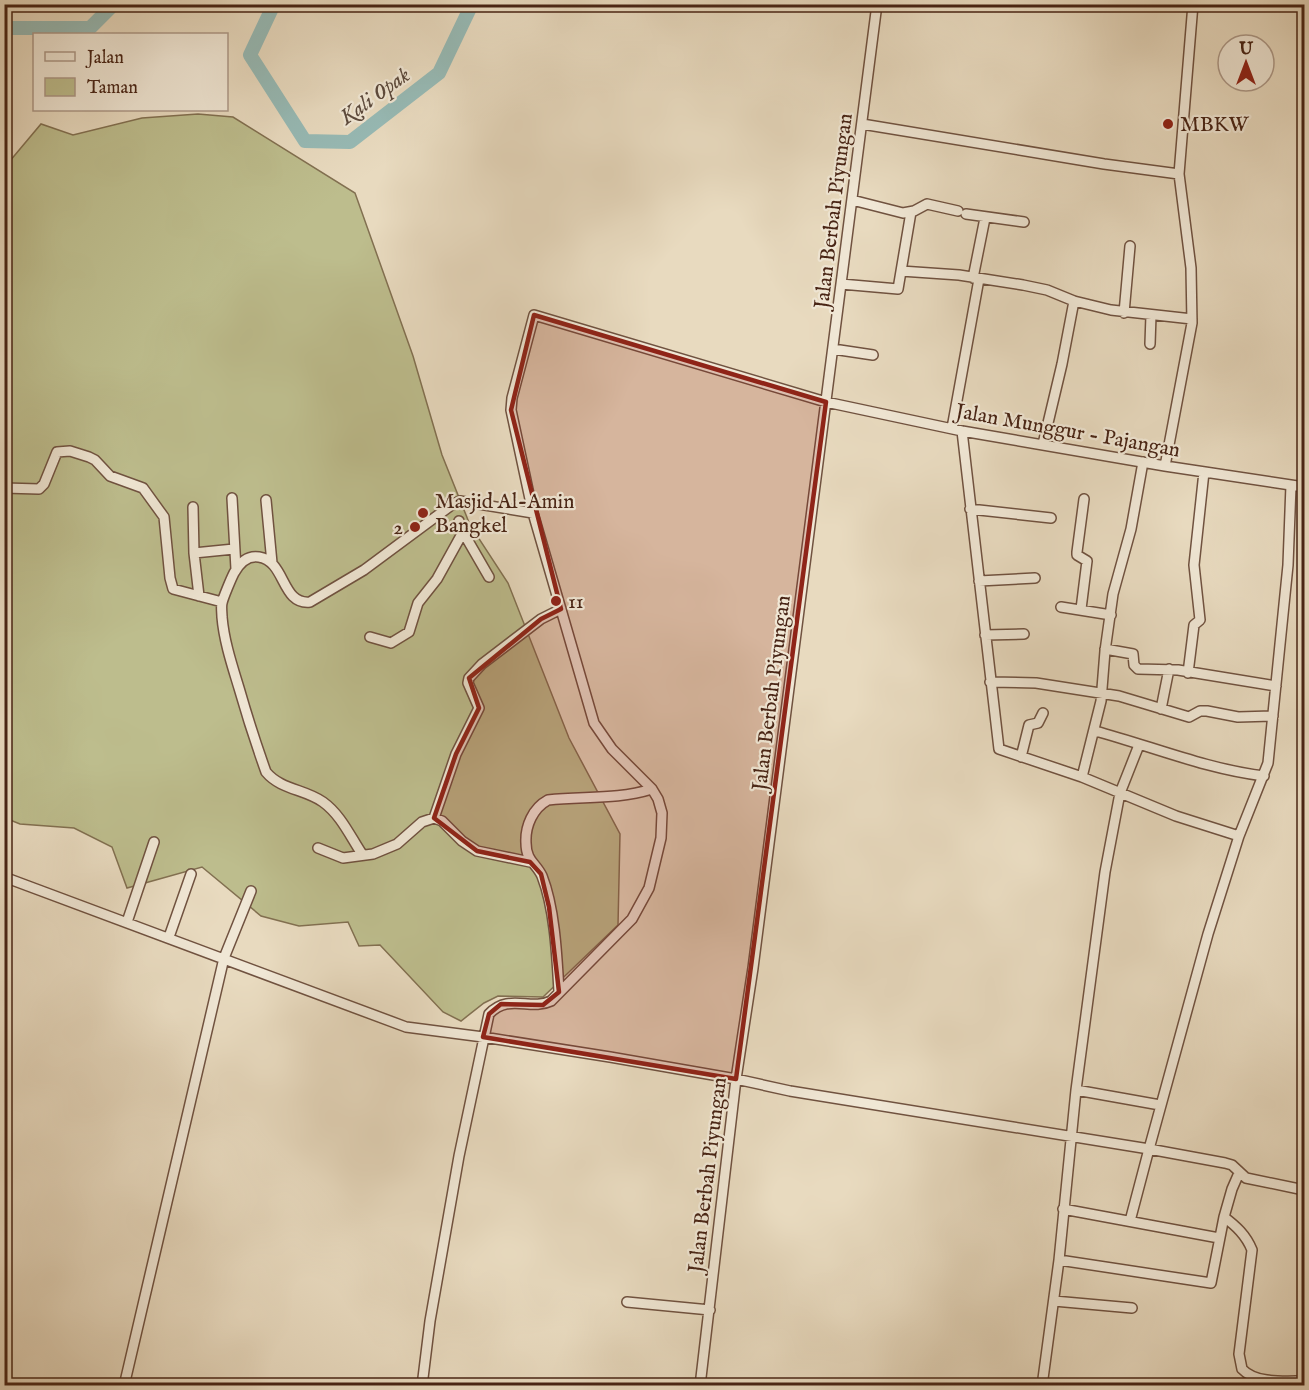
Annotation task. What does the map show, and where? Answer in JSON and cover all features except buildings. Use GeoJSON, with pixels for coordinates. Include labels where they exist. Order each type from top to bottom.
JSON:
{"type":"FeatureCollection","features":[{"type":"Feature","properties":{"kind":"street","name":"Jalan Berbah Piyungan"},"geometry":{"type":"LineString","coordinates":[[700,1386],[736,1078],[753,968],[877,4]]}},
{"type":"Feature","properties":{"kind":"street"},"geometry":{"type":"LineString","coordinates":[[1165,466],[1191,319],[1191,268],[1179,174],[1193,4]]}},
{"type":"Feature","properties":{"kind":"street"},"geometry":{"type":"LineString","coordinates":[[862,124],[1104,164],[1179,174]]}},
{"type":"Feature","properties":{"kind":"street"},"geometry":{"type":"LineString","coordinates":[[852,200],[903,213],[911,212],[927,204],[985,218],[1024,222]]}},
{"type":"Feature","properties":{"kind":"street"},"geometry":{"type":"LineString","coordinates":[[841,284],[898,289],[911,212]]}},
{"type":"Feature","properties":{"kind":"street"},"geometry":{"type":"LineString","coordinates":[[952,428],[985,218]]}},
{"type":"Feature","properties":{"kind":"street"},"geometry":{"type":"LineString","coordinates":[[1124,313],[1130,246]]}},
{"type":"Feature","properties":{"kind":"street"},"geometry":{"type":"LineString","coordinates":[[901,271],[976,278],[1047,290],[1074,301],[1124,313],[1191,319]]}},
{"type":"Feature","properties":{"kind":"street"},"geometry":{"type":"LineString","coordinates":[[1043,444],[1074,301]]}},
{"type":"Feature","properties":{"kind":"street","name":"Jalan Munggur - Pajangan"},"geometry":{"type":"LineString","coordinates":[[533,513],[511,410],[512,398],[534,315],[826,402],[962,431],[1165,466],[1305,487]]}},
{"type":"Feature","properties":{"kind":"street"},"geometry":{"type":"LineString","coordinates":[[1150,344],[1151,315]]}},
{"type":"Feature","properties":{"kind":"street"},"geometry":{"type":"LineString","coordinates":[[833,349],[873,355]]}},
{"type":"Feature","properties":{"kind":"street"},"geometry":{"type":"LineString","coordinates":[[962,431],[999,749],[1082,777],[1176,816],[1239,836]]}},
{"type":"Feature","properties":{"kind":"street"},"geometry":{"type":"LineString","coordinates":[[4,488],[39,489],[44,484],[57,452],[70,451],[95,460],[110,476],[137,484],[153,500],[165,523],[171,586],[177,591],[222,602]]}},
{"type":"Feature","properties":{"kind":"street"},"geometry":{"type":"LineString","coordinates":[[1082,777],[1102,694],[1105,649],[1113,594],[1131,529],[1143,462]]}},
{"type":"Feature","properties":{"kind":"street"},"geometry":{"type":"LineString","coordinates":[[1188,673],[1194,625],[1200,620],[1194,565],[1204,472]]}},
{"type":"Feature","properties":{"kind":"street"},"geometry":{"type":"LineString","coordinates":[[1130,1221],[1208,934],[1239,836],[1268,763],[1287,569],[1292,485]]}},
{"type":"Feature","properties":{"kind":"street"},"geometry":{"type":"LineString","coordinates":[[232,498],[236,569]]}},
{"type":"Feature","properties":{"kind":"street"},"geometry":{"type":"LineString","coordinates":[[1081,609],[1087,561],[1077,555],[1077,552],[1084,499]]}},
{"type":"Feature","properties":{"kind":"street"},"geometry":{"type":"LineString","coordinates":[[266,500],[273,563],[294,598],[302,602],[310,602],[364,570],[460,501],[533,513],[594,723],[612,749],[652,789],[662,813],[661,838],[649,888],[632,919],[551,1001],[543,1005],[522,1002],[501,1004],[489,1014],[459,1156],[430,1321],[422,1386]]}},
{"type":"Feature","properties":{"kind":"street"},"geometry":{"type":"LineString","coordinates":[[193,507],[194,553],[200,596]]}},
{"type":"Feature","properties":{"kind":"street"},"geometry":{"type":"LineString","coordinates":[[970,509],[1051,518]]}},
{"type":"Feature","properties":{"kind":"street"},"geometry":{"type":"LineString","coordinates":[[459,521],[489,577]]}},
{"type":"Feature","properties":{"kind":"street"},"geometry":{"type":"LineString","coordinates":[[370,637],[391,643],[409,632],[418,603],[437,579],[463,532]]}},
{"type":"Feature","properties":{"kind":"street"},"geometry":{"type":"LineString","coordinates":[[194,553],[234,549]]}},
{"type":"Feature","properties":{"kind":"street"},"geometry":{"type":"LineString","coordinates":[[273,563],[257,556],[242,561],[236,569],[222,602],[223,628],[228,651],[266,772],[280,784],[316,797],[324,803],[339,817],[362,854]]}},
{"type":"Feature","properties":{"kind":"street"},"geometry":{"type":"LineString","coordinates":[[979,581],[1035,579]]}},
{"type":"Feature","properties":{"kind":"street"},"geometry":{"type":"LineString","coordinates":[[518,630],[529,620],[560,607]]}},
{"type":"Feature","properties":{"kind":"street"},"geometry":{"type":"LineString","coordinates":[[434,818],[456,754],[479,708],[468,683],[469,678],[482,664],[533,624],[560,607]]}},
{"type":"Feature","properties":{"kind":"street"},"geometry":{"type":"LineString","coordinates":[[1061,607],[1111,615]]}},
{"type":"Feature","properties":{"kind":"street"},"geometry":{"type":"LineString","coordinates":[[985,635],[1024,633]]}},
{"type":"Feature","properties":{"kind":"street"},"geometry":{"type":"LineString","coordinates":[[1105,649],[1133,654],[1134,665],[1138,669],[1169,669],[1276,686]]}},
{"type":"Feature","properties":{"kind":"street"},"geometry":{"type":"LineString","coordinates":[[1161,709],[1169,669]]}},
{"type":"Feature","properties":{"kind":"street"},"geometry":{"type":"LineString","coordinates":[[990,682],[1036,683],[1119,696],[1189,717],[1200,711],[1238,717],[1273,716]]}},
{"type":"Feature","properties":{"kind":"street"},"geometry":{"type":"LineString","coordinates":[[1021,757],[1029,725],[1038,723],[1043,713]]}},
{"type":"Feature","properties":{"kind":"street"},"geometry":{"type":"LineString","coordinates":[[1095,730],[1239,773],[1264,776]]}},
{"type":"Feature","properties":{"kind":"street"},"geometry":{"type":"LineString","coordinates":[[1042,1386],[1059,1260],[1076,1090],[1105,872],[1120,793],[1139,745]]}},
{"type":"Feature","properties":{"kind":"street"},"geometry":{"type":"LineString","coordinates":[[559,992],[557,948],[549,907],[541,874],[531,862],[526,844],[532,816],[540,804],[548,800],[611,798],[652,789]]}},
{"type":"Feature","properties":{"kind":"street"},"geometry":{"type":"LineString","coordinates":[[318,848],[343,858],[373,854],[390,847],[422,822],[434,818],[442,821],[462,841],[477,851],[531,862]]}},
{"type":"Feature","properties":{"kind":"street"},"geometry":{"type":"LineString","coordinates":[[128,922],[154,842]]}},
{"type":"Feature","properties":{"kind":"street"},"geometry":{"type":"LineString","coordinates":[[169,938],[191,874]]}},
{"type":"Feature","properties":{"kind":"street"},"geometry":{"type":"LineString","coordinates":[[4,877],[406,1027],[483,1037],[736,1078],[801,1092],[1149,1149],[1225,1163],[1232,1165],[1243,1176],[1305,1190]]}},
{"type":"Feature","properties":{"kind":"street"},"geometry":{"type":"LineString","coordinates":[[124,1386],[224,958],[251,891]]}},
{"type":"Feature","properties":{"kind":"street"},"geometry":{"type":"LineString","coordinates":[[1076,1090],[1160,1105]]}},
{"type":"Feature","properties":{"kind":"street"},"geometry":{"type":"LineString","coordinates":[[1059,1260],[1211,1283],[1232,1189],[1243,1176]]}},
{"type":"Feature","properties":{"kind":"street"},"geometry":{"type":"LineString","coordinates":[[1063,1209],[1220,1238]]}},
{"type":"Feature","properties":{"kind":"street"},"geometry":{"type":"LineString","coordinates":[[1224,1217],[1238,1227],[1252,1250],[1239,1354],[1242,1369],[1252,1377],[1305,1381]]}},
{"type":"Feature","properties":{"kind":"street"},"geometry":{"type":"LineString","coordinates":[[1054,1301],[1132,1308]]}},
{"type":"Feature","properties":{"kind":"street"},"geometry":{"type":"LineString","coordinates":[[627,1302],[710,1310]]}},
{"type":"Feature","properties":{"kind":"highlighted area"},"geometry":{"type":"Polygon","coordinates":[[[534,315],[826,402],[736,1079],[483,1037],[489,1014],[501,1004],[543,1005],[559,992],[549,907],[541,874],[530,862],[477,851],[434,818],[456,754],[479,708],[469,678],[541,619],[561,609],[511,410],[534,315]]]}},
{"type":"Feature","properties":{"kind":"green space"},"geometry":{"type":"Polygon","coordinates":[[[198,114],[233,117],[355,193],[413,356],[442,455],[470,525],[508,583],[569,738],[620,834],[618,925],[543,997],[498,996],[484,1003],[461,1021],[443,1012],[380,945],[359,946],[348,922],[299,926],[261,916],[202,867],[127,888],[112,847],[74,828],[20,824],[5,818],[4,168],[41,124],[73,135],[142,118],[198,114]]]}},
{"type":"Feature","properties":{"kind":"waterway","name":"Kali Opak"},"geometry":{"type":"LineString","coordinates":[[4,28],[90,28],[114,4]]}},
{"type":"Feature","properties":{"kind":"waterway","name":"Kali Opak"},"geometry":{"type":"LineString","coordinates":[[274,4],[250,55],[305,141],[350,142],[439,73],[472,4]]}},
{"type":"Feature","properties":{"kind":"place","name":"MBKW"},"geometry":{"type":"Point","coordinates":[1168,124]}},
{"type":"Feature","properties":{"kind":"place","name":"Masjid Al-Amin Bangkel"},"geometry":{"type":"Point","coordinates":[423,513]}},
{"type":"Feature","properties":{"kind":"place","name":"2"},"geometry":{"type":"Point","coordinates":[415,527]}},
{"type":"Feature","properties":{"kind":"place","name":"11"},"geometry":{"type":"Point","coordinates":[556,601]}}]}
